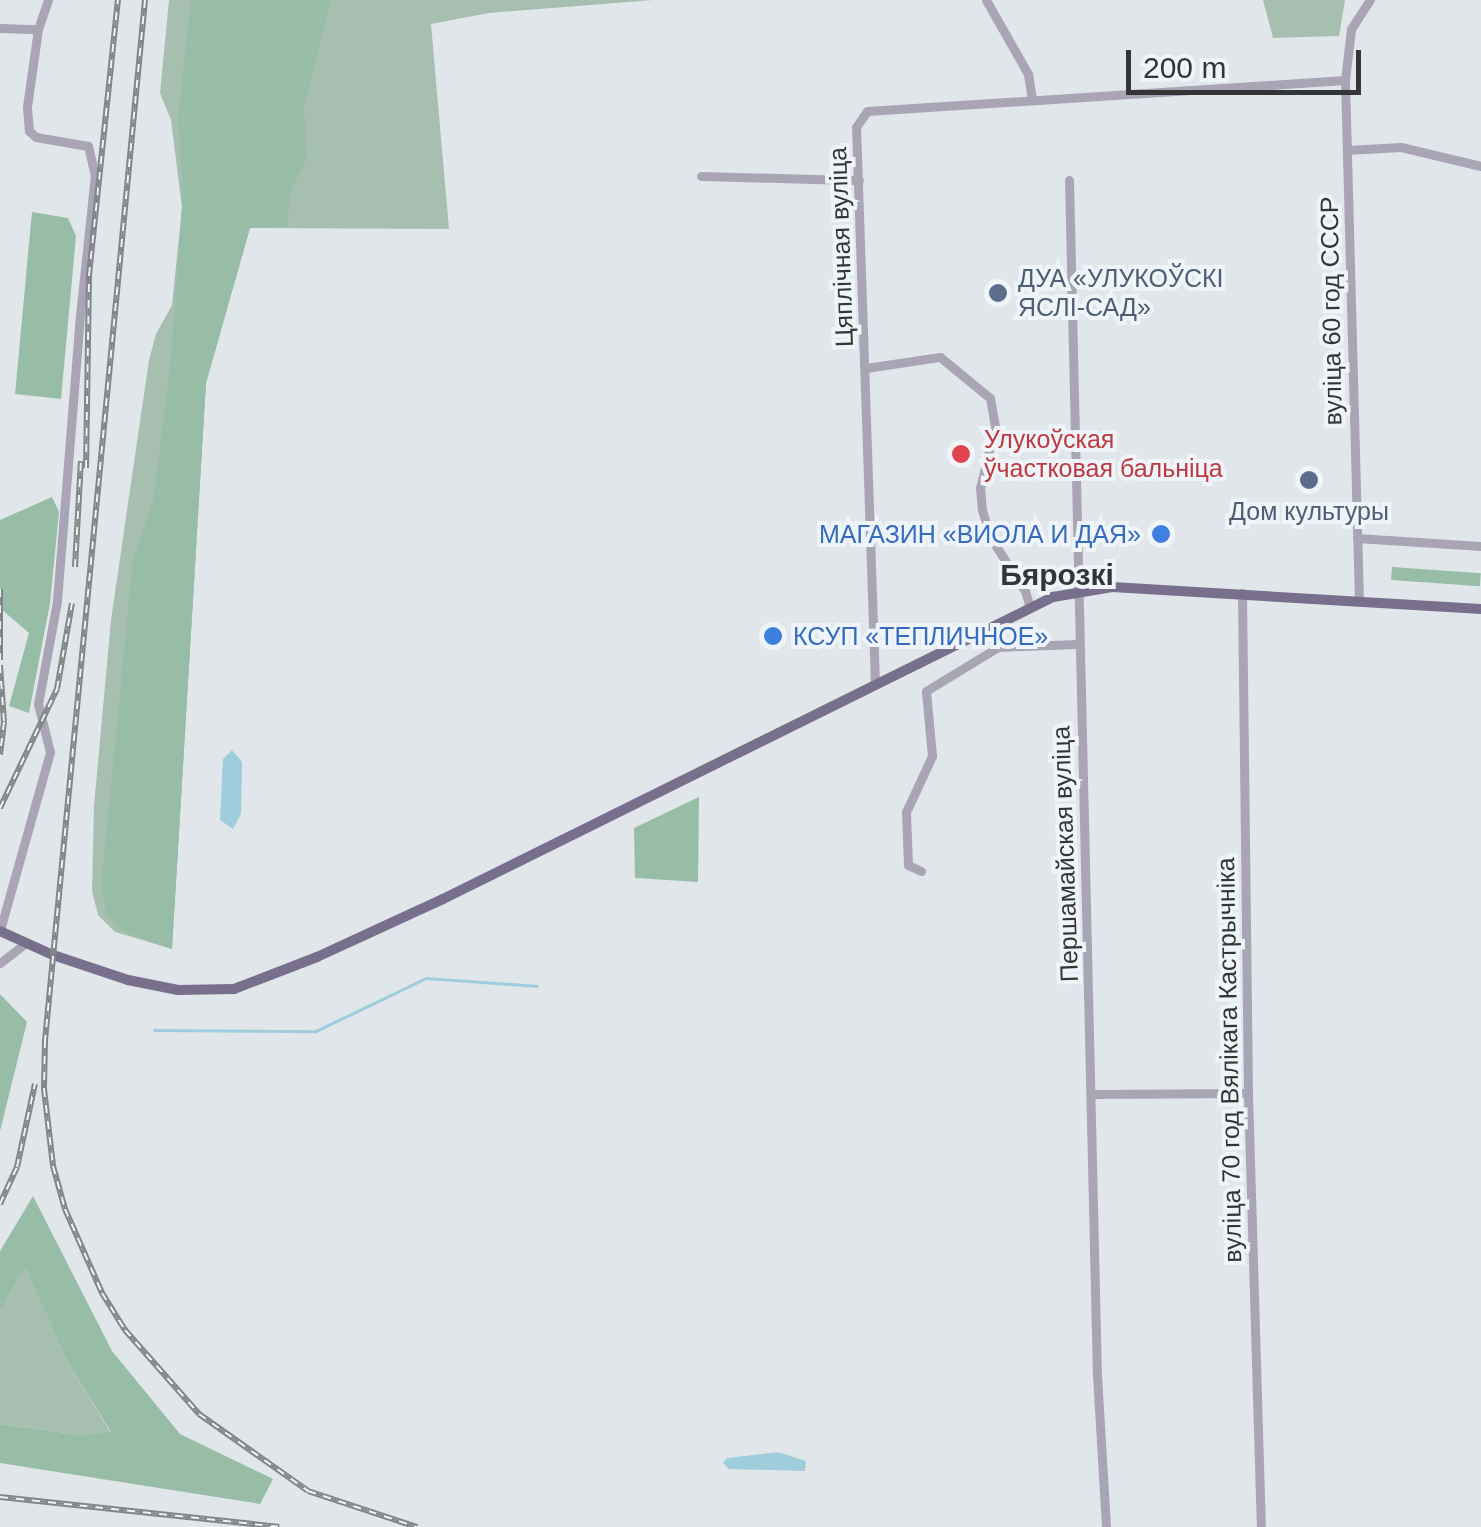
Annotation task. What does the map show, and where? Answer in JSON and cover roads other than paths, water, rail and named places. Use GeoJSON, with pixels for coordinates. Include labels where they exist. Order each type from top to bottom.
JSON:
{"type":"FeatureCollection","features":[{"type":"Feature","properties":{"kind":"main road"},"geometry":{"type":"LineString","coordinates":[[0,931],[24,944],[154,986],[234,988],[317,958],[443,899],[1030,606],[1078,590],[1112,587],[1242,593],[1481,609]]}},
{"type":"Feature","properties":{"kind":"street"},"geometry":{"type":"LineString","coordinates":[[0,931],[50,752],[38,704],[57,601],[78,326],[96,176],[88,146],[36,137],[30,131],[28,107],[38,29],[48,0]]}},
{"type":"Feature","properties":{"kind":"street"},"geometry":{"type":"LineString","coordinates":[[986,0],[1028,74],[1032,100]]}},
{"type":"Feature","properties":{"kind":"street","name":"вуліца 60 год СССР"},"geometry":{"type":"LineString","coordinates":[[1358,601],[1346,80],[1355,20],[1370,0]]}},
{"type":"Feature","properties":{"kind":"street"},"geometry":{"type":"LineString","coordinates":[[0,28],[38,29]]}},
{"type":"Feature","properties":{"kind":"street","name":"Цяплічная вуліца"},"geometry":{"type":"LineString","coordinates":[[875,684],[856,127],[867,111],[1346,80]]}},
{"type":"Feature","properties":{"kind":"street"},"geometry":{"type":"LineString","coordinates":[[1347,150],[1382,146],[1481,166]]}},
{"type":"Feature","properties":{"kind":"street"},"geometry":{"type":"LineString","coordinates":[[701,176],[859,180]]}},
{"type":"Feature","properties":{"kind":"street","name":"Першамайская вуліца"},"geometry":{"type":"LineString","coordinates":[[1069,180],[1098,1375],[1106,1527]]}},
{"type":"Feature","properties":{"kind":"street"},"geometry":{"type":"LineString","coordinates":[[866,368],[940,357],[990,398],[995,428],[980,488],[982,510],[990,537],[1025,590],[1030,606]]}},
{"type":"Feature","properties":{"kind":"street"},"geometry":{"type":"LineString","coordinates":[[1356,538],[1481,546]]}},
{"type":"Feature","properties":{"kind":"street","name":"вуліца 70 год Вялікага Кастрычніка"},"geometry":{"type":"LineString","coordinates":[[1242,593],[1248,1093],[1261,1527]]}},
{"type":"Feature","properties":{"kind":"street"},"geometry":{"type":"LineString","coordinates":[[920,871],[908,865],[906,812],[932,756],[926,691],[998,647],[1078,644]]}},
{"type":"Feature","properties":{"kind":"street"},"geometry":{"type":"LineString","coordinates":[[0,963],[24,944]]}},
{"type":"Feature","properties":{"kind":"street"},"geometry":{"type":"LineString","coordinates":[[1093,1094],[1248,1093]]}},
{"type":"Feature","properties":{"kind":"water"},"geometry":{"type":"Polygon","coordinates":[[[232,750],[242,762],[241,814],[233,829],[220,820],[223,759],[232,750]]]}},
{"type":"Feature","properties":{"kind":"water"},"geometry":{"type":"Polygon","coordinates":[[[778,1452],[806,1461],[805,1471],[729,1469],[723,1463],[727,1458],[778,1452]]]}},
{"type":"Feature","properties":{"kind":"waterway"},"geometry":{"type":"LineString","coordinates":[[154,1030],[316,1031],[426,978],[537,986]]}},
{"type":"Feature","properties":{"kind":"railway"},"geometry":{"type":"LineString","coordinates":[[86,468],[89,275],[118,0]]}},
{"type":"Feature","properties":{"kind":"railway"},"geometry":{"type":"LineString","coordinates":[[145,0],[45,1040],[44,1089],[53,1166],[65,1209],[102,1293],[125,1330],[199,1414],[308,1491],[417,1527]]}},
{"type":"Feature","properties":{"kind":"railway"},"geometry":{"type":"LineString","coordinates":[[75,567],[81,461]]}},
{"type":"Feature","properties":{"kind":"railway"},"geometry":{"type":"LineString","coordinates":[[0,589],[0,660]]}},
{"type":"Feature","properties":{"kind":"railway"},"geometry":{"type":"LineString","coordinates":[[0,808],[57,689],[72,603]]}},
{"type":"Feature","properties":{"kind":"railway"},"geometry":{"type":"LineString","coordinates":[[0,665],[4,722],[0,755]]}},
{"type":"Feature","properties":{"kind":"railway"},"geometry":{"type":"LineString","coordinates":[[0,1204],[17,1167],[35,1084]]}},
{"type":"Feature","properties":{"kind":"railway"},"geometry":{"type":"LineString","coordinates":[[0,1497],[279,1527]]}},
{"type":"Feature","properties":{"kind":"place","name":"ДУА «УЛУКОЎСКІ ЯСЛІ-САД»"},"geometry":{"type":"Point","coordinates":[998,293]}},
{"type":"Feature","properties":{"kind":"place","name":"Улукоўская ўчастковая бальніца"},"geometry":{"type":"Point","coordinates":[961,454]}},
{"type":"Feature","properties":{"kind":"place","name":"Дом культуры"},"geometry":{"type":"Point","coordinates":[1309,480]}},
{"type":"Feature","properties":{"kind":"place","name":"МАГАЗИН «ВИОЛА И ДАЯ»"},"geometry":{"type":"Point","coordinates":[1161,534]}},
{"type":"Feature","properties":{"kind":"place","name":"КСУП «ТЕПЛИЧНОЕ»"},"geometry":{"type":"Point","coordinates":[773,636]}},
{"type":"Feature","properties":{"kind":"district","name":"Бярозкі"},"geometry":{"type":"Point","coordinates":[1057,575]}}]}
